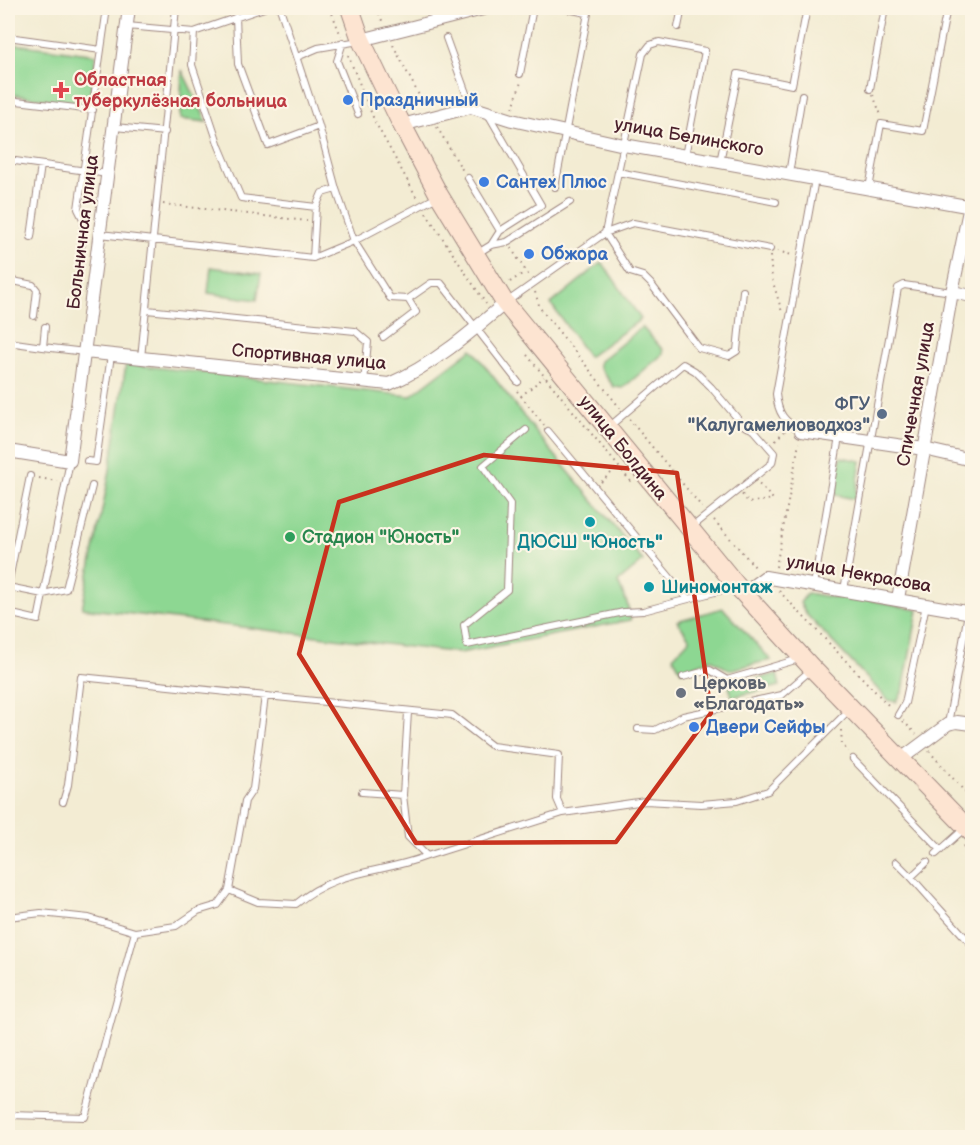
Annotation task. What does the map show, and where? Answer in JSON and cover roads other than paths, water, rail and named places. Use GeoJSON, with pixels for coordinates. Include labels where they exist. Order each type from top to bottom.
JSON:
{"type":"FeatureCollection","features":[{"type":"Feature","properties":{"kind":"main road","name":"улица Болдина"},"geometry":{"type":"LineString","coordinates":[[350,8],[352,41],[402,124],[439,195],[475,255],[499,308],[607,429],[740,589],[807,663],[846,713],[901,759],[969,830]]}},
{"type":"Feature","properties":{"kind":"street","name":"Больничная улица"},"geometry":{"type":"LineString","coordinates":[[70,461],[129,8]]}},
{"type":"Feature","properties":{"kind":"street"},"geometry":{"type":"LineString","coordinates":[[352,41],[487,8]]}},
{"type":"Feature","properties":{"kind":"street"},"geometry":{"type":"LineString","coordinates":[[402,124],[471,107]]}},
{"type":"Feature","properties":{"kind":"street","name":"улица Белинского"},"geometry":{"type":"LineString","coordinates":[[471,107],[512,120],[624,145],[869,188],[972,203]]}},
{"type":"Feature","properties":{"kind":"street","name":"Спичечная улица"},"geometry":{"type":"LineString","coordinates":[[898,599],[952,292],[972,203]]}},
{"type":"Feature","properties":{"kind":"street"},"geometry":{"type":"LineString","coordinates":[[952,292],[972,296]]}},
{"type":"Feature","properties":{"kind":"street","name":"Спортивная улица"},"geometry":{"type":"LineString","coordinates":[[85,352],[389,384],[409,376],[475,329],[499,308]]}},
{"type":"Feature","properties":{"kind":"street"},"geometry":{"type":"LineString","coordinates":[[801,431],[924,449],[972,460]]}},
{"type":"Feature","properties":{"kind":"street"},"geometry":{"type":"LineString","coordinates":[[8,451],[70,461]]}},
{"type":"Feature","properties":{"kind":"street","name":"улица Некрасова"},"geometry":{"type":"LineString","coordinates":[[740,589],[769,578],[970,613]]}},
{"type":"Feature","properties":{"kind":"street"},"geometry":{"type":"LineString","coordinates":[[901,759],[922,741],[948,724],[957,722],[972,724]]}},
{"type":"Feature","properties":{"kind":"lane"},"geometry":{"type":"LineString","coordinates":[[81,248],[84,221],[78,209],[107,8]]}},
{"type":"Feature","properties":{"kind":"lane"},"geometry":{"type":"LineString","coordinates":[[141,358],[176,8]]}},
{"type":"Feature","properties":{"kind":"lane"},"geometry":{"type":"LineString","coordinates":[[127,26],[194,32],[264,8]]}},
{"type":"Feature","properties":{"kind":"lane"},"geometry":{"type":"LineString","coordinates":[[280,8],[354,242],[390,298],[408,299],[431,283],[441,283],[518,382]]}},
{"type":"Feature","properties":{"kind":"lane"},"geometry":{"type":"LineString","coordinates":[[520,74],[534,8]]}},
{"type":"Feature","properties":{"kind":"lane"},"geometry":{"type":"LineString","coordinates":[[555,187],[588,10],[562,8]]}},
{"type":"Feature","properties":{"kind":"lane"},"geometry":{"type":"LineString","coordinates":[[678,27],[682,8]]}},
{"type":"Feature","properties":{"kind":"lane"},"geometry":{"type":"LineString","coordinates":[[720,162],[738,74],[792,85],[807,8]]}},
{"type":"Feature","properties":{"kind":"lane"},"geometry":{"type":"LineString","coordinates":[[870,89],[885,8]]}},
{"type":"Feature","properties":{"kind":"lane"},"geometry":{"type":"LineString","coordinates":[[869,188],[882,124],[923,131],[947,8]]}},
{"type":"Feature","properties":{"kind":"lane"},"geometry":{"type":"LineString","coordinates":[[236,18],[238,64],[268,145],[319,126]]}},
{"type":"Feature","properties":{"kind":"lane"},"geometry":{"type":"LineString","coordinates":[[194,32],[192,65],[241,198],[316,207]]}},
{"type":"Feature","properties":{"kind":"lane"},"geometry":{"type":"LineString","coordinates":[[8,37],[101,50]]}},
{"type":"Feature","properties":{"kind":"lane"},"geometry":{"type":"LineString","coordinates":[[446,38],[471,107]]}},
{"type":"Feature","properties":{"kind":"lane"},"geometry":{"type":"LineString","coordinates":[[297,57],[318,48],[352,41]]}},
{"type":"Feature","properties":{"kind":"lane"},"geometry":{"type":"LineString","coordinates":[[352,41],[337,61],[358,114]]}},
{"type":"Feature","properties":{"kind":"lane"},"geometry":{"type":"LineString","coordinates":[[634,281],[605,233],[644,54],[650,45],[659,42],[705,51],[686,156]]}},
{"type":"Feature","properties":{"kind":"lane"},"geometry":{"type":"LineString","coordinates":[[789,174],[802,95]]}},
{"type":"Feature","properties":{"kind":"lane"},"geometry":{"type":"LineString","coordinates":[[8,100],[93,110]]}},
{"type":"Feature","properties":{"kind":"lane"},"geometry":{"type":"LineString","coordinates":[[488,113],[541,205],[500,231],[491,245]]}},
{"type":"Feature","properties":{"kind":"lane"},"geometry":{"type":"LineString","coordinates":[[115,127],[165,132]]}},
{"type":"Feature","properties":{"kind":"lane"},"geometry":{"type":"LineString","coordinates":[[8,160],[108,174]]}},
{"type":"Feature","properties":{"kind":"lane"},"geometry":{"type":"LineString","coordinates":[[31,237],[41,165]]}},
{"type":"Feature","properties":{"kind":"lane"},"geometry":{"type":"LineString","coordinates":[[618,172],[776,202]]}},
{"type":"Feature","properties":{"kind":"lane"},"geometry":{"type":"LineString","coordinates":[[468,178],[500,231]]}},
{"type":"Feature","properties":{"kind":"lane"},"geometry":{"type":"LineString","coordinates":[[801,431],[783,419],[777,411],[776,394],[816,178]]}},
{"type":"Feature","properties":{"kind":"lane"},"geometry":{"type":"LineString","coordinates":[[313,258],[319,192],[336,189]]}},
{"type":"Feature","properties":{"kind":"lane"},"geometry":{"type":"LineString","coordinates":[[100,234],[154,242],[313,258],[354,242],[439,195]]}},
{"type":"Feature","properties":{"kind":"lane"},"geometry":{"type":"LineString","coordinates":[[475,255],[491,245],[507,242],[570,202]]}},
{"type":"Feature","properties":{"kind":"lane"},"geometry":{"type":"LineString","coordinates":[[499,308],[532,282],[605,233],[633,223],[770,249]]}},
{"type":"Feature","properties":{"kind":"lane"},"geometry":{"type":"LineString","coordinates":[[630,272],[643,276],[651,284],[699,348],[729,356],[737,351],[743,291]]}},
{"type":"Feature","properties":{"kind":"lane"},"geometry":{"type":"LineString","coordinates":[[8,280],[33,285],[37,290],[34,316]]}},
{"type":"Feature","properties":{"kind":"lane"},"geometry":{"type":"LineString","coordinates":[[844,590],[898,288],[904,285],[952,292]]}},
{"type":"Feature","properties":{"kind":"lane"},"geometry":{"type":"LineString","coordinates":[[383,337],[417,312],[408,299]]}},
{"type":"Feature","properties":{"kind":"lane"},"geometry":{"type":"LineString","coordinates":[[147,310],[355,331],[368,342],[364,382]]}},
{"type":"Feature","properties":{"kind":"lane"},"geometry":{"type":"LineString","coordinates":[[43,347],[45,327]]}},
{"type":"Feature","properties":{"kind":"lane"},"geometry":{"type":"LineString","coordinates":[[8,342],[85,352]]}},
{"type":"Feature","properties":{"kind":"lane"},"geometry":{"type":"LineString","coordinates":[[87,461],[96,462],[111,355]]}},
{"type":"Feature","properties":{"kind":"lane"},"geometry":{"type":"LineString","coordinates":[[607,429],[682,364],[695,371],[743,425],[754,430],[774,453],[771,463],[724,504],[717,505],[690,529]]}},
{"type":"Feature","properties":{"kind":"lane"},"geometry":{"type":"LineString","coordinates":[[526,430],[483,466],[510,504],[507,590],[464,625],[466,645],[624,612],[644,611],[688,599],[740,589]]}},
{"type":"Feature","properties":{"kind":"lane"},"geometry":{"type":"LineString","coordinates":[[548,431],[688,599]]}},
{"type":"Feature","properties":{"kind":"lane"},"geometry":{"type":"LineString","coordinates":[[814,585],[838,437]]}},
{"type":"Feature","properties":{"kind":"lane"},"geometry":{"type":"LineString","coordinates":[[8,613],[38,620],[70,461]]}},
{"type":"Feature","properties":{"kind":"lane"},"geometry":{"type":"LineString","coordinates":[[30,476],[8,586],[43,594],[66,589],[92,486]]}},
{"type":"Feature","properties":{"kind":"lane"},"geometry":{"type":"LineString","coordinates":[[898,716],[905,703],[927,604]]}},
{"type":"Feature","properties":{"kind":"lane"},"geometry":{"type":"LineString","coordinates":[[948,724],[970,613]]}},
{"type":"Feature","properties":{"kind":"lane"},"geometry":{"type":"LineString","coordinates":[[683,676],[710,670],[727,680],[789,664],[807,663]]}},
{"type":"Feature","properties":{"kind":"lane"},"geometry":{"type":"LineString","coordinates":[[638,729],[655,730],[684,716],[782,695],[807,663]]}},
{"type":"Feature","properties":{"kind":"lane"},"geometry":{"type":"LineString","coordinates":[[63,802],[68,785],[81,677],[452,716],[492,746],[559,755],[557,799],[563,813]]}},
{"type":"Feature","properties":{"kind":"lane"},"geometry":{"type":"LineString","coordinates":[[8,917],[41,913],[89,918],[135,932],[176,926],[198,911],[218,905],[230,890],[245,801],[253,789],[265,696]]}},
{"type":"Feature","properties":{"kind":"lane"},"geometry":{"type":"LineString","coordinates":[[408,712],[403,795],[408,837],[427,856]]}},
{"type":"Feature","properties":{"kind":"lane"},"geometry":{"type":"LineString","coordinates":[[230,890],[258,902],[296,904],[315,888],[341,877],[402,865],[563,813],[645,801],[701,804],[737,801],[768,791],[846,713]]}},
{"type":"Feature","properties":{"kind":"lane"},"geometry":{"type":"LineString","coordinates":[[853,759],[939,852],[969,830]]}},
{"type":"Feature","properties":{"kind":"lane"},"geometry":{"type":"LineString","coordinates":[[362,792],[403,795]]}},
{"type":"Feature","properties":{"kind":"lane"},"geometry":{"type":"LineString","coordinates":[[896,862],[972,945]]}},
{"type":"Feature","properties":{"kind":"lane"},"geometry":{"type":"LineString","coordinates":[[911,877],[927,862]]}},
{"type":"Feature","properties":{"kind":"lane"},"geometry":{"type":"LineString","coordinates":[[8,1115],[85,1117],[135,932]]}},
{"type":"Feature","properties":{"kind":"place","name":"Областная туберкулёзная больница"},"geometry":{"type":"Point","coordinates":[61,90]}},
{"type":"Feature","properties":{"kind":"place","name":"Праздничный"},"geometry":{"type":"Point","coordinates":[348,100]}},
{"type":"Feature","properties":{"kind":"place","name":"Сантех Плюс"},"geometry":{"type":"Point","coordinates":[484,182]}},
{"type":"Feature","properties":{"kind":"place","name":"Обжора"},"geometry":{"type":"Point","coordinates":[529,254]}},
{"type":"Feature","properties":{"kind":"place","name":"ФГУ \"Калугамелиоводхоз\""},"geometry":{"type":"Point","coordinates":[882,414]}},
{"type":"Feature","properties":{"kind":"place","name":"ДЮСШ \"Юность\""},"geometry":{"type":"Point","coordinates":[590,522]}},
{"type":"Feature","properties":{"kind":"place","name":"Стадион \"Юность\""},"geometry":{"type":"Point","coordinates":[290,537]}},
{"type":"Feature","properties":{"kind":"place","name":"Шиномонтаж"},"geometry":{"type":"Point","coordinates":[649,587]}},
{"type":"Feature","properties":{"kind":"place","name":"Церковь «Благодать»"},"geometry":{"type":"Point","coordinates":[681,693]}},
{"type":"Feature","properties":{"kind":"place","name":"Двери Сейфы"},"geometry":{"type":"Point","coordinates":[694,727]}}]}
